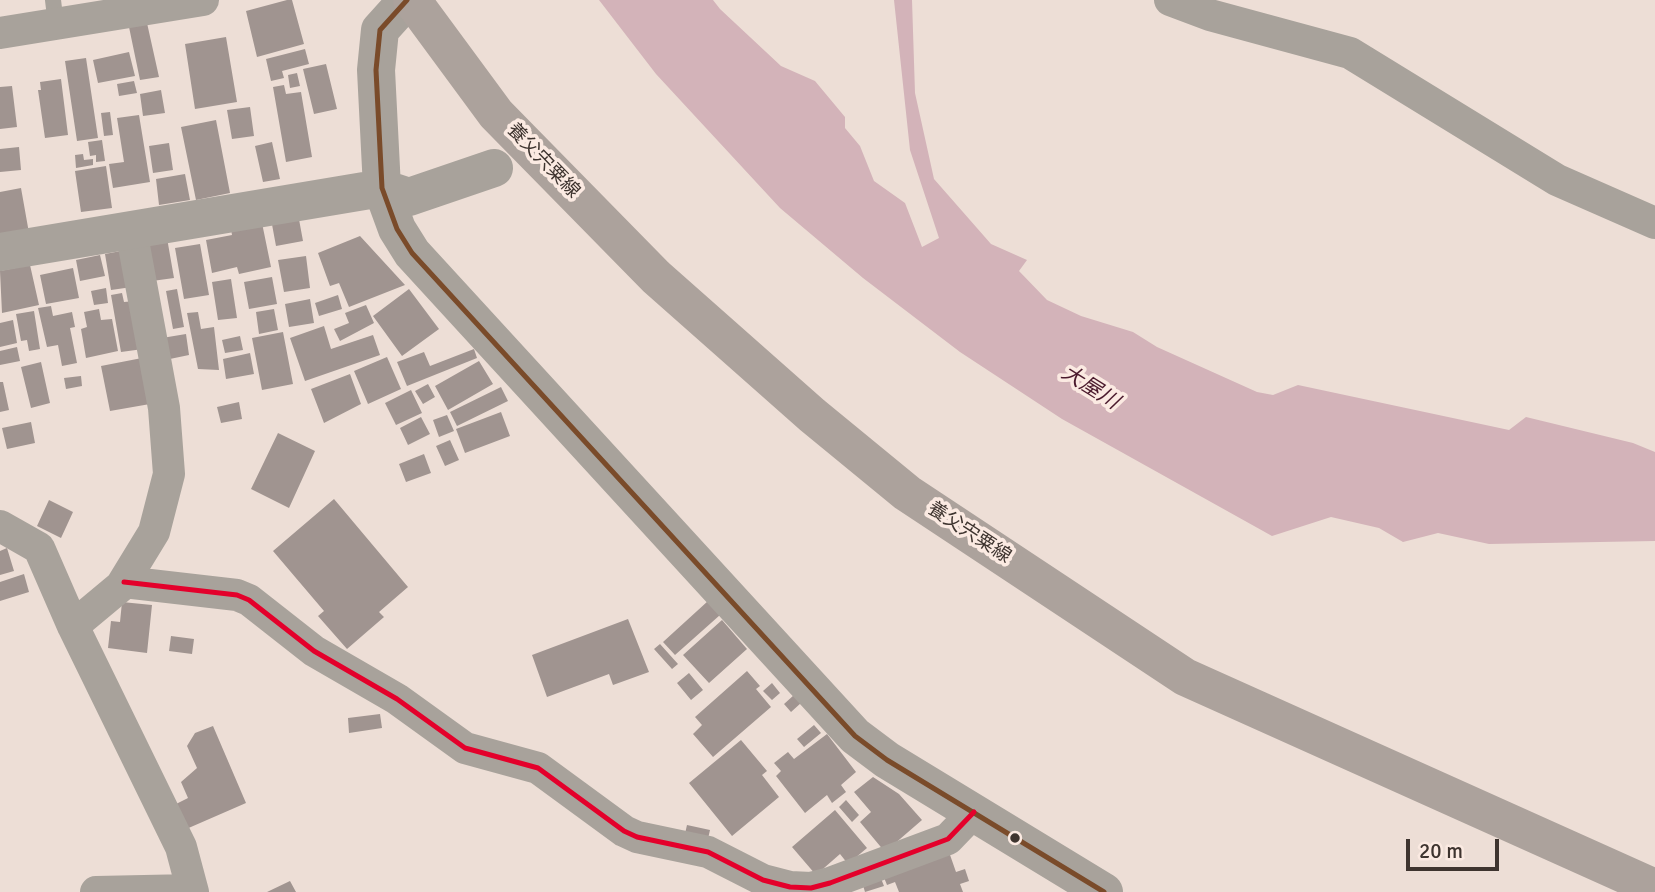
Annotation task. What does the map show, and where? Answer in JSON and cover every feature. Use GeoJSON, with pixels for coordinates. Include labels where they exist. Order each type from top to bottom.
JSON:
{"type":"FeatureCollection","features":[{"type":"Feature","properties":{"kind":"main road","name":"養父宍粟線"},"geometry":{"type":"LineString","coordinates":[[410,0],[496,114],[656,277],[812,415],[907,493],[1185,677],[1655,888]]}},
{"type":"Feature","properties":{"kind":"street"},"geometry":{"type":"LineString","coordinates":[[0,33],[55,13],[202,0]]}},
{"type":"Feature","properties":{"kind":"street"},"geometry":{"type":"LineString","coordinates":[[410,0],[380,30],[376,70],[382,188],[397,229],[412,253],[855,736],[887,761],[1104,892]]}},
{"type":"Feature","properties":{"kind":"street"},"geometry":{"type":"LineString","coordinates":[[1170,0],[1210,15],[1350,54],[1557,180],[1655,223]]}},
{"type":"Feature","properties":{"kind":"street"},"geometry":{"type":"LineString","coordinates":[[0,252],[382,188],[409,197],[494,168]]}},
{"type":"Feature","properties":{"kind":"street"},"geometry":{"type":"LineString","coordinates":[[73,626],[124,582],[154,532],[169,474],[164,408],[131,230]]}},
{"type":"Feature","properties":{"kind":"street"},"geometry":{"type":"LineString","coordinates":[[0,526],[39,548],[73,626],[181,847],[193,891],[96,892]]}},
{"type":"Feature","properties":{"kind":"street"},"geometry":{"type":"LineString","coordinates":[[124,582],[237,595],[249,600],[314,651],[397,699],[465,748],[538,768],[624,831],[638,837],[708,852],[763,880],[801,888],[830,883],[948,839],[974,812]]}},
{"type":"Feature","properties":{"kind":"water","name":"大屋川"},"geometry":{"type":"Polygon","coordinates":[[[599,0],[713,0],[781,66],[815,81],[845,117],[845,128],[860,146],[874,181],[905,203],[922,247],[939,238],[910,150],[894,0],[912,0],[915,93],[934,179],[991,244],[1027,260],[1019,271],[1047,300],[1081,316],[1133,332],[1157,347],[1257,392],[1273,395],[1298,385],[1509,430],[1526,417],[1633,443],[1655,452],[1655,541],[1489,544],[1438,533],[1403,542],[1379,528],[1331,517],[1272,536],[1062,419],[960,352],[863,278],[780,208],[656,74],[599,0]]]}},
{"type":"Feature","properties":{"kind":"building"},"geometry":{"type":"Polygon","coordinates":[[[292,0],[304,44],[257,57],[246,11],[292,0]]]}},
{"type":"Feature","properties":{"kind":"building"},"geometry":{"type":"Polygon","coordinates":[[[147,23],[159,77],[140,80],[129,27],[147,23]]]}},
{"type":"Feature","properties":{"kind":"building"},"geometry":{"type":"Polygon","coordinates":[[[226,37],[237,102],[195,109],[185,44],[226,37]]]}},
{"type":"Feature","properties":{"kind":"building"},"geometry":{"type":"Polygon","coordinates":[[[305,49],[309,64],[282,71],[284,78],[271,81],[266,59],[305,49]]]}},
{"type":"Feature","properties":{"kind":"building"},"geometry":{"type":"Polygon","coordinates":[[[129,52],[135,76],[98,83],[93,60],[129,52]]]}},
{"type":"Feature","properties":{"kind":"building"},"geometry":{"type":"Polygon","coordinates":[[[86,58],[98,138],[77,141],[65,61],[86,58]]]}},
{"type":"Feature","properties":{"kind":"building"},"geometry":{"type":"Polygon","coordinates":[[[326,64],[337,109],[314,114],[303,69],[326,64]]]}},
{"type":"Feature","properties":{"kind":"building"},"geometry":{"type":"Polygon","coordinates":[[[297,73],[300,86],[290,88],[288,75],[297,73]]]}},
{"type":"Feature","properties":{"kind":"building"},"geometry":{"type":"Polygon","coordinates":[[[61,79],[68,135],[45,138],[38,90],[41,90],[40,82],[61,79]]]}},
{"type":"Feature","properties":{"kind":"building"},"geometry":{"type":"Polygon","coordinates":[[[134,81],[137,93],[119,96],[117,84],[134,81]]]}},
{"type":"Feature","properties":{"kind":"building"},"geometry":{"type":"Polygon","coordinates":[[[284,85],[286,94],[301,92],[312,157],[286,162],[273,87],[284,85]]]}},
{"type":"Feature","properties":{"kind":"building"},"geometry":{"type":"Polygon","coordinates":[[[12,86],[17,127],[0,129],[0,87],[12,86]]]}},
{"type":"Feature","properties":{"kind":"building"},"geometry":{"type":"Polygon","coordinates":[[[161,90],[165,113],[143,116],[140,94],[161,90]]]}},
{"type":"Feature","properties":{"kind":"building"},"geometry":{"type":"Polygon","coordinates":[[[250,107],[254,136],[232,139],[227,110],[250,107]]]}},
{"type":"Feature","properties":{"kind":"building"},"geometry":{"type":"Polygon","coordinates":[[[110,112],[113,135],[104,136],[101,113],[110,112]]]}},
{"type":"Feature","properties":{"kind":"building"},"geometry":{"type":"Polygon","coordinates":[[[139,115],[150,182],[113,188],[109,164],[124,162],[117,118],[139,115]]]}},
{"type":"Feature","properties":{"kind":"building"},"geometry":{"type":"Polygon","coordinates":[[[216,120],[230,193],[196,200],[181,127],[216,120]]]}},
{"type":"Feature","properties":{"kind":"building"},"geometry":{"type":"Polygon","coordinates":[[[102,140],[105,161],[96,162],[96,155],[90,156],[88,142],[102,140]]]}},
{"type":"Feature","properties":{"kind":"building"},"geometry":{"type":"Polygon","coordinates":[[[272,142],[280,179],[263,182],[255,146],[272,142]]]}},
{"type":"Feature","properties":{"kind":"building"},"geometry":{"type":"Polygon","coordinates":[[[169,143],[173,170],[153,173],[149,146],[169,143]]]}},
{"type":"Feature","properties":{"kind":"building"},"geometry":{"type":"Polygon","coordinates":[[[19,147],[21,170],[0,172],[0,149],[19,147]]]}},
{"type":"Feature","properties":{"kind":"building"},"geometry":{"type":"Polygon","coordinates":[[[83,154],[84,160],[93,159],[93,165],[76,168],[75,155],[83,154]]]}},
{"type":"Feature","properties":{"kind":"building"},"geometry":{"type":"Polygon","coordinates":[[[106,166],[112,208],[81,212],[75,171],[106,166]]]}},
{"type":"Feature","properties":{"kind":"building"},"geometry":{"type":"Polygon","coordinates":[[[185,174],[190,200],[159,205],[156,179],[185,174]]]}},
{"type":"Feature","properties":{"kind":"building"},"geometry":{"type":"Polygon","coordinates":[[[21,188],[29,233],[0,237],[0,192],[21,188]]]}},
{"type":"Feature","properties":{"kind":"building"},"geometry":{"type":"Polygon","coordinates":[[[298,214],[303,241],[276,246],[271,219],[298,214]]]}},
{"type":"Feature","properties":{"kind":"building"},"geometry":{"type":"Polygon","coordinates":[[[262,223],[271,267],[239,274],[237,267],[212,273],[206,240],[232,235],[231,229],[262,223]]]}},
{"type":"Feature","properties":{"kind":"building"},"geometry":{"type":"Polygon","coordinates":[[[360,236],[405,285],[349,307],[339,283],[330,286],[318,253],[360,236]]]}},
{"type":"Feature","properties":{"kind":"building"},"geometry":{"type":"Polygon","coordinates":[[[167,238],[174,278],[152,281],[145,242],[167,238]]]}},
{"type":"Feature","properties":{"kind":"building"},"geometry":{"type":"Polygon","coordinates":[[[200,244],[209,295],[184,299],[175,248],[200,244]]]}},
{"type":"Feature","properties":{"kind":"building"},"geometry":{"type":"Polygon","coordinates":[[[126,250],[132,287],[111,290],[105,254],[126,250]]]}},
{"type":"Feature","properties":{"kind":"building"},"geometry":{"type":"Polygon","coordinates":[[[100,255],[105,276],[80,281],[76,260],[100,255]]]}},
{"type":"Feature","properties":{"kind":"building"},"geometry":{"type":"Polygon","coordinates":[[[306,256],[310,288],[284,292],[278,260],[306,256]]]}},
{"type":"Feature","properties":{"kind":"building"},"geometry":{"type":"Polygon","coordinates":[[[30,265],[39,305],[2,313],[0,271],[30,265]]]}},
{"type":"Feature","properties":{"kind":"building"},"geometry":{"type":"Polygon","coordinates":[[[73,268],[79,298],[46,304],[40,275],[73,268]]]}},
{"type":"Feature","properties":{"kind":"building"},"geometry":{"type":"Polygon","coordinates":[[[272,277],[277,304],[249,309],[244,282],[272,277]]]}},
{"type":"Feature","properties":{"kind":"building"},"geometry":{"type":"Polygon","coordinates":[[[231,279],[237,318],[218,320],[212,282],[231,279]]]}},
{"type":"Feature","properties":{"kind":"building"},"geometry":{"type":"Polygon","coordinates":[[[106,288],[108,303],[94,305],[91,291],[106,288]]]}},
{"type":"Feature","properties":{"kind":"building"},"geometry":{"type":"Polygon","coordinates":[[[177,289],[184,327],[173,329],[166,291],[177,289]]]}},
{"type":"Feature","properties":{"kind":"building"},"geometry":{"type":"Polygon","coordinates":[[[409,289],[439,329],[402,356],[373,316],[409,289]]]}},
{"type":"Feature","properties":{"kind":"building"},"geometry":{"type":"Polygon","coordinates":[[[122,293],[124,302],[135,301],[143,349],[121,352],[111,295],[122,293]]]}},
{"type":"Feature","properties":{"kind":"building"},"geometry":{"type":"Polygon","coordinates":[[[338,295],[342,309],[319,316],[315,303],[338,295]]]}},
{"type":"Feature","properties":{"kind":"building"},"geometry":{"type":"Polygon","coordinates":[[[310,299],[314,323],[289,327],[285,304],[310,299]]]}},
{"type":"Feature","properties":{"kind":"building"},"geometry":{"type":"Polygon","coordinates":[[[366,305],[374,323],[340,341],[334,329],[349,323],[345,313],[366,305]]]}},
{"type":"Feature","properties":{"kind":"building"},"geometry":{"type":"Polygon","coordinates":[[[51,306],[53,316],[72,312],[75,327],[70,328],[77,363],[62,366],[58,345],[47,347],[38,308],[51,306]]]}},
{"type":"Feature","properties":{"kind":"building"},"geometry":{"type":"Polygon","coordinates":[[[99,309],[101,320],[112,319],[118,351],[86,358],[81,329],[87,327],[84,312],[99,309]]]}},
{"type":"Feature","properties":{"kind":"building"},"geometry":{"type":"Polygon","coordinates":[[[274,309],[278,330],[259,334],[256,312],[274,309]]]}},
{"type":"Feature","properties":{"kind":"building"},"geometry":{"type":"Polygon","coordinates":[[[34,311],[40,349],[29,351],[27,340],[21,341],[16,314],[34,311]]]}},
{"type":"Feature","properties":{"kind":"building"},"geometry":{"type":"Polygon","coordinates":[[[198,312],[201,329],[214,327],[219,370],[198,369],[187,313],[198,312]]]}},
{"type":"Feature","properties":{"kind":"building"},"geometry":{"type":"Polygon","coordinates":[[[13,320],[17,343],[0,347],[0,323],[13,320]]]}},
{"type":"Feature","properties":{"kind":"building"},"geometry":{"type":"Polygon","coordinates":[[[324,326],[331,349],[373,335],[380,355],[305,381],[290,338],[324,326]]]}},
{"type":"Feature","properties":{"kind":"building"},"geometry":{"type":"Polygon","coordinates":[[[283,332],[293,384],[262,390],[252,338],[283,332]]]}},
{"type":"Feature","properties":{"kind":"building"},"geometry":{"type":"Polygon","coordinates":[[[186,334],[189,355],[165,360],[162,338],[186,334]]]}},
{"type":"Feature","properties":{"kind":"building"},"geometry":{"type":"Polygon","coordinates":[[[240,336],[243,350],[225,353],[222,340],[240,336]]]}},
{"type":"Feature","properties":{"kind":"building"},"geometry":{"type":"Polygon","coordinates":[[[17,347],[20,361],[0,365],[0,351],[17,347]]]}},
{"type":"Feature","properties":{"kind":"building"},"geometry":{"type":"Polygon","coordinates":[[[474,349],[477,358],[407,386],[397,362],[424,352],[430,366],[474,349]]]}},
{"type":"Feature","properties":{"kind":"building"},"geometry":{"type":"Polygon","coordinates":[[[250,353],[254,374],[226,379],[223,359],[250,353]]]}},
{"type":"Feature","properties":{"kind":"building"},"geometry":{"type":"Polygon","coordinates":[[[387,357],[401,389],[368,404],[354,371],[387,357]]]}},
{"type":"Feature","properties":{"kind":"building"},"geometry":{"type":"Polygon","coordinates":[[[142,358],[150,404],[110,411],[101,366],[142,358]]]}},
{"type":"Feature","properties":{"kind":"building"},"geometry":{"type":"Polygon","coordinates":[[[479,361],[493,384],[448,410],[435,386],[479,361]]]}},
{"type":"Feature","properties":{"kind":"building"},"geometry":{"type":"Polygon","coordinates":[[[41,362],[50,403],[31,408],[21,367],[41,362]]]}},
{"type":"Feature","properties":{"kind":"building"},"geometry":{"type":"Polygon","coordinates":[[[350,374],[361,404],[324,423],[311,389],[350,374]]]}},
{"type":"Feature","properties":{"kind":"building"},"geometry":{"type":"Polygon","coordinates":[[[81,376],[82,386],[66,389],[64,378],[81,376]]]}},
{"type":"Feature","properties":{"kind":"building"},"geometry":{"type":"Polygon","coordinates":[[[0,382],[3,382],[9,410],[0,412],[0,382]]]}},
{"type":"Feature","properties":{"kind":"building"},"geometry":{"type":"Polygon","coordinates":[[[428,384],[435,397],[423,404],[415,391],[428,384]]]}},
{"type":"Feature","properties":{"kind":"building"},"geometry":{"type":"Polygon","coordinates":[[[501,387],[508,401],[457,426],[450,412],[501,387]]]}},
{"type":"Feature","properties":{"kind":"building"},"geometry":{"type":"Polygon","coordinates":[[[411,390],[422,413],[396,425],[385,403],[411,390]]]}},
{"type":"Feature","properties":{"kind":"building"},"geometry":{"type":"Polygon","coordinates":[[[239,402],[242,419],[221,423],[217,407],[239,402]]]}},
{"type":"Feature","properties":{"kind":"building"},"geometry":{"type":"Polygon","coordinates":[[[501,412],[510,436],[465,453],[456,429],[501,412]]]}},
{"type":"Feature","properties":{"kind":"building"},"geometry":{"type":"Polygon","coordinates":[[[447,415],[454,431],[439,437],[433,420],[447,415]]]}},
{"type":"Feature","properties":{"kind":"building"},"geometry":{"type":"Polygon","coordinates":[[[421,417],[430,434],[408,445],[400,428],[421,417]]]}},
{"type":"Feature","properties":{"kind":"building"},"geometry":{"type":"Polygon","coordinates":[[[31,422],[35,443],[7,449],[2,428],[31,422]]]}},
{"type":"Feature","properties":{"kind":"building"},"geometry":{"type":"Polygon","coordinates":[[[278,433],[315,451],[289,508],[251,489],[278,433]]]}},
{"type":"Feature","properties":{"kind":"building"},"geometry":{"type":"Polygon","coordinates":[[[450,440],[459,460],[445,466],[436,446],[450,440]]]}},
{"type":"Feature","properties":{"kind":"building"},"geometry":{"type":"Polygon","coordinates":[[[424,454],[431,473],[406,482],[399,464],[424,454]]]}},
{"type":"Feature","properties":{"kind":"building"},"geometry":{"type":"Polygon","coordinates":[[[334,499],[408,587],[379,612],[384,617],[347,649],[318,616],[324,611],[273,551],[334,499]]]}},
{"type":"Feature","properties":{"kind":"building"},"geometry":{"type":"Polygon","coordinates":[[[49,500],[73,512],[61,538],[37,526],[49,500]]]}},
{"type":"Feature","properties":{"kind":"building"},"geometry":{"type":"Polygon","coordinates":[[[7,548],[14,571],[0,575],[0,551],[7,548]]]}},
{"type":"Feature","properties":{"kind":"building"},"geometry":{"type":"Polygon","coordinates":[[[24,574],[29,592],[0,601],[0,582],[24,574]]]}},
{"type":"Feature","properties":{"kind":"building"},"geometry":{"type":"Polygon","coordinates":[[[708,601],[720,615],[675,655],[663,642],[708,601]]]}},
{"type":"Feature","properties":{"kind":"building"},"geometry":{"type":"Polygon","coordinates":[[[122,602],[152,605],[147,653],[108,648],[111,621],[120,622],[122,602]]]}},
{"type":"Feature","properties":{"kind":"building"},"geometry":{"type":"Polygon","coordinates":[[[628,619],[649,672],[613,685],[609,674],[547,697],[532,655],[628,619]]]}},
{"type":"Feature","properties":{"kind":"building"},"geometry":{"type":"Polygon","coordinates":[[[722,620],[747,649],[709,683],[683,655],[722,620]]]}},
{"type":"Feature","properties":{"kind":"building"},"geometry":{"type":"Polygon","coordinates":[[[171,636],[194,639],[192,654],[169,651],[171,636]]]}},
{"type":"Feature","properties":{"kind":"building"},"geometry":{"type":"Polygon","coordinates":[[[660,644],[678,664],[672,669],[654,649],[660,644]]]}},
{"type":"Feature","properties":{"kind":"building"},"geometry":{"type":"Polygon","coordinates":[[[747,671],[760,686],[756,689],[771,707],[713,757],[693,734],[702,725],[695,717],[747,671]]]}},
{"type":"Feature","properties":{"kind":"building"},"geometry":{"type":"Polygon","coordinates":[[[689,673],[703,690],[691,700],[677,683],[689,673]]]}},
{"type":"Feature","properties":{"kind":"building"},"geometry":{"type":"Polygon","coordinates":[[[772,683],[780,693],[772,700],[763,691],[772,683]]]}},
{"type":"Feature","properties":{"kind":"building"},"geometry":{"type":"Polygon","coordinates":[[[794,695],[801,703],[791,712],[784,704],[794,695]]]}},
{"type":"Feature","properties":{"kind":"building"},"geometry":{"type":"Polygon","coordinates":[[[380,714],[382,728],[349,733],[348,718],[380,714]]]}},
{"type":"Feature","properties":{"kind":"building"},"geometry":{"type":"Polygon","coordinates":[[[814,725],[821,733],[804,747],[797,739],[814,725]]]}},
{"type":"Feature","properties":{"kind":"building"},"geometry":{"type":"Polygon","coordinates":[[[213,726],[246,803],[184,830],[174,805],[188,798],[181,782],[197,768],[187,746],[195,733],[213,726]]]}},
{"type":"Feature","properties":{"kind":"building"},"geometry":{"type":"Polygon","coordinates":[[[827,734],[856,772],[841,785],[846,792],[832,803],[827,795],[805,813],[776,776],[781,771],[774,763],[788,752],[794,759],[827,734]]]}},
{"type":"Feature","properties":{"kind":"building"},"geometry":{"type":"Polygon","coordinates":[[[741,740],[767,771],[762,775],[779,797],[732,836],[689,783],[741,740]]]}},
{"type":"Feature","properties":{"kind":"building"},"geometry":{"type":"Polygon","coordinates":[[[873,777],[899,794],[922,820],[885,852],[860,822],[871,812],[854,792],[873,777]]]}},
{"type":"Feature","properties":{"kind":"building"},"geometry":{"type":"Polygon","coordinates":[[[846,800],[859,815],[852,822],[839,807],[846,800]]]}},
{"type":"Feature","properties":{"kind":"building"},"geometry":{"type":"Polygon","coordinates":[[[835,810],[867,848],[848,864],[840,854],[816,875],[792,847],[835,810]]]}},
{"type":"Feature","properties":{"kind":"building"},"geometry":{"type":"Polygon","coordinates":[[[687,825],[710,830],[707,843],[684,838],[687,825]]]}},
{"type":"Feature","properties":{"kind":"building"},"geometry":{"type":"Polygon","coordinates":[[[949,852],[956,872],[965,869],[969,881],[960,884],[963,892],[899,892],[895,882],[887,885],[883,875],[949,852]]]}},
{"type":"Feature","properties":{"kind":"building"},"geometry":{"type":"Polygon","coordinates":[[[880,876],[884,886],[865,892],[862,882],[880,876]]]}},
{"type":"Feature","properties":{"kind":"building"},"geometry":{"type":"Polygon","coordinates":[[[290,881],[296,892],[267,892],[290,881]]]}},
{"type":"Feature","properties":{"kind":"transit line"},"geometry":{"type":"LineString","coordinates":[[407,0],[380,30],[376,70],[382,188],[397,229],[412,253],[855,736],[887,760],[1104,892]]}},
{"type":"Feature","properties":{"kind":"transit line"},"geometry":{"type":"LineString","coordinates":[[124,582],[237,595],[249,600],[314,651],[397,699],[465,748],[538,768],[624,831],[637,837],[708,852],[763,880],[790,887],[811,888],[830,883],[948,839],[974,812]]}}]}
